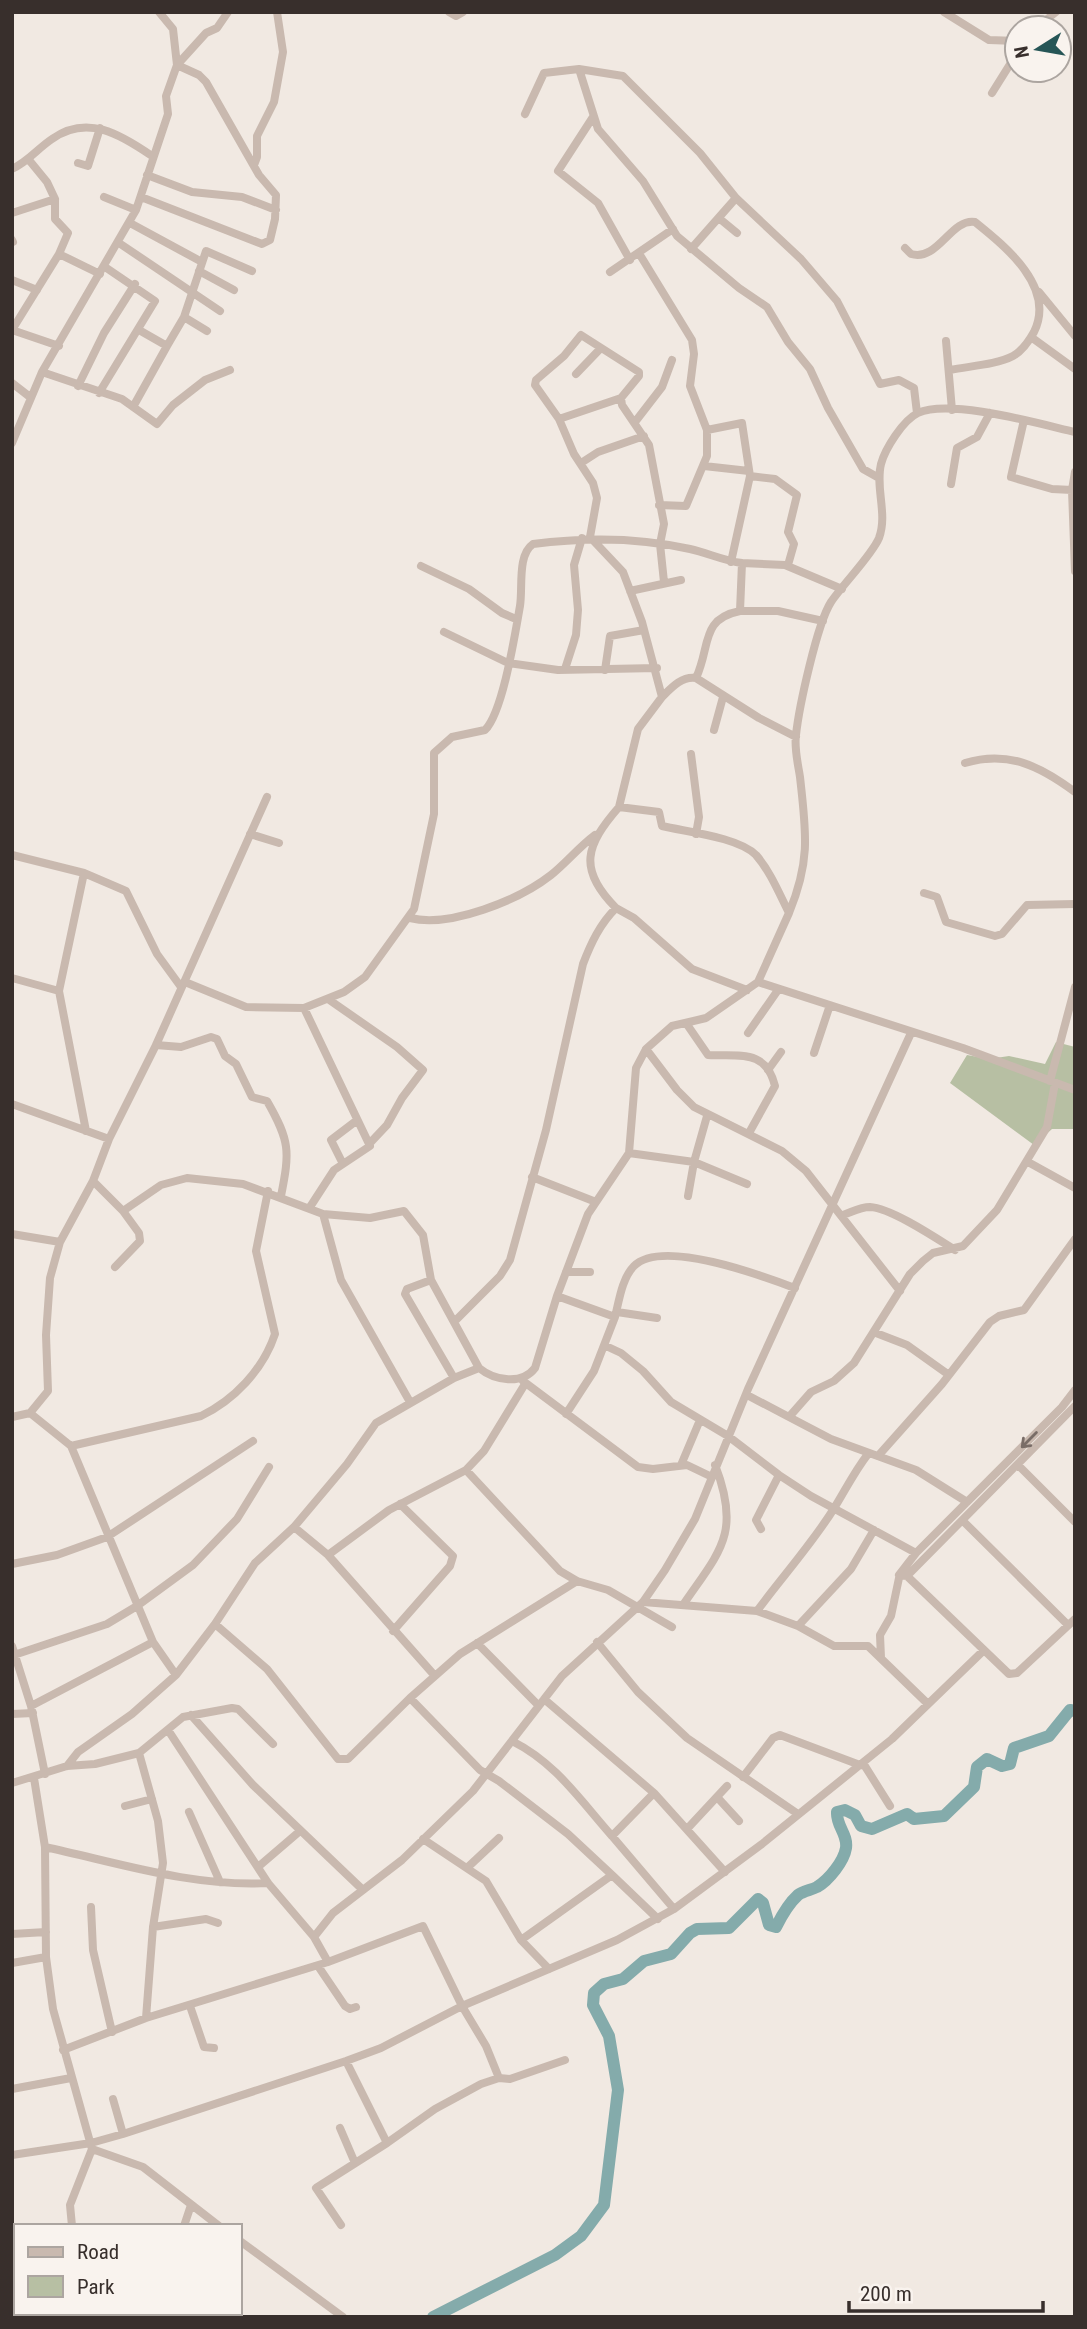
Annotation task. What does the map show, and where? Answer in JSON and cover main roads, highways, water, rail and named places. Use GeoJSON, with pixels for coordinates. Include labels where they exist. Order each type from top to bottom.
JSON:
{"type":"FeatureCollection","features":[{"type":"Feature","properties":{"kind":"waterway"},"geometry":{"type":"LineString","coordinates":[[433,2317],[555,2255],[581,2236],[604,2205],[618,2090],[609,2036],[593,2005],[594,1993],[604,1984],[623,1979],[644,1961],[671,1954],[697,1929],[729,1928],[758,1899],[763,1903],[769,1925],[776,1927],[794,1898],[822,1884],[842,1859],[846,1843],[837,1812],[845,1810],[855,1815],[861,1826],[872,1829],[907,1814],[914,1819],[944,1816],[974,1787],[977,1767],[987,1759],[1002,1766],[1010,1764],[1014,1748],[1049,1736],[1070,1710],[1075,1711]]}}]}
